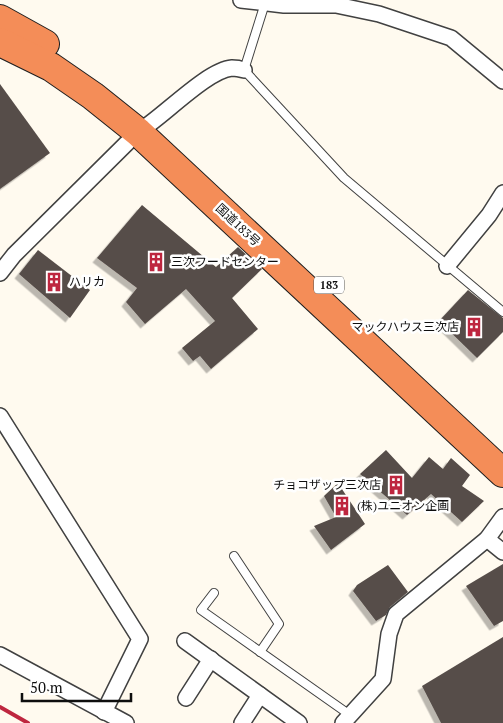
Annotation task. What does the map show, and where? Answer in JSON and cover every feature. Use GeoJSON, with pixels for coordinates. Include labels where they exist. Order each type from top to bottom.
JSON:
{"type":"FeatureCollection","features":[{"type":"Feature","properties":{"kind":"highway","name":"国道183号"},"geometry":{"type":"LineString","coordinates":[[0,19],[56,51],[145,127],[503,448]]}},
{"type":"Feature","properties":{"kind":"highway","name":"国道183号"},"geometry":{"type":"LineString","coordinates":[[0,42],[51,68],[145,127],[503,473]]}},
{"type":"Feature","properties":{"kind":"street"},"geometry":{"type":"LineString","coordinates":[[241,0],[337,2],[379,14],[451,38],[503,81]]}},
{"type":"Feature","properties":{"kind":"street"},"geometry":{"type":"LineString","coordinates":[[0,272],[145,127],[209,77],[232,68],[244,70]]}},
{"type":"Feature","properties":{"kind":"street"},"geometry":{"type":"LineString","coordinates":[[447,266],[489,215],[503,193]]}},
{"type":"Feature","properties":{"kind":"street"},"geometry":{"type":"LineString","coordinates":[[0,416],[140,639],[104,712]]}},
{"type":"Feature","properties":{"kind":"street"},"geometry":{"type":"LineString","coordinates":[[346,719],[383,679],[389,634],[396,614],[487,539],[503,517]]}},
{"type":"Feature","properties":{"kind":"street"},"geometry":{"type":"LineString","coordinates":[[487,539],[503,552]]}},
{"type":"Feature","properties":{"kind":"street"},"geometry":{"type":"LineString","coordinates":[[185,641],[299,723]]}},
{"type":"Feature","properties":{"kind":"street"},"geometry":{"type":"LineString","coordinates":[[0,655],[126,723]]}},
{"type":"Feature","properties":{"kind":"street"},"geometry":{"type":"LineString","coordinates":[[186,698],[210,659]]}},
{"type":"Feature","properties":{"kind":"street"},"geometry":{"type":"LineString","coordinates":[[242,723],[260,695]]}},
{"type":"Feature","properties":{"kind":"lane"},"geometry":{"type":"LineString","coordinates":[[266,1],[244,70],[344,178],[503,312]]}},
{"type":"Feature","properties":{"kind":"lane"},"geometry":{"type":"LineString","coordinates":[[234,556],[279,624],[260,652]]}},
{"type":"Feature","properties":{"kind":"lane"},"geometry":{"type":"LineString","coordinates":[[214,593],[201,610],[260,652],[346,719]]}},
{"type":"Feature","properties":{"kind":"building"},"geometry":{"type":"Polygon","coordinates":[[[0,84],[50,153],[0,189],[0,84]]]}},
{"type":"Feature","properties":{"kind":"building"},"geometry":{"type":"Polygon","coordinates":[[[142,205],[216,267],[238,247],[262,269],[232,298],[258,329],[211,369],[200,356],[193,361],[182,348],[215,321],[186,289],[145,324],[126,302],[137,288],[97,258],[142,205]]]}},
{"type":"Feature","properties":{"kind":"building","name":"ハリカ"},"geometry":{"type":"Polygon","coordinates":[[[38,250],[90,290],[70,318],[19,274],[38,250]]]}},
{"type":"Feature","properties":{"kind":"building","name":"マックハウス三次店"},"geometry":{"type":"Polygon","coordinates":[[[468,290],[503,318],[503,332],[477,358],[439,321],[468,290]]]}},
{"type":"Feature","properties":{"kind":"building"},"geometry":{"type":"Polygon","coordinates":[[[386,450],[412,478],[429,457],[443,469],[451,458],[470,475],[462,486],[484,501],[462,522],[431,494],[407,515],[360,474],[386,450]]]}},
{"type":"Feature","properties":{"kind":"building","name":"(株)ユニオン企画"},"geometry":{"type":"Polygon","coordinates":[[[338,483],[365,524],[331,550],[314,526],[336,517],[324,496],[338,483]]]}},
{"type":"Feature","properties":{"kind":"building"},"geometry":{"type":"Polygon","coordinates":[[[503,564],[503,621],[494,626],[466,586],[503,564]]]}},
{"type":"Feature","properties":{"kind":"building"},"geometry":{"type":"Polygon","coordinates":[[[388,565],[408,592],[390,607],[386,615],[376,621],[353,591],[357,585],[388,565]]]}},
{"type":"Feature","properties":{"kind":"building"},"geometry":{"type":"Polygon","coordinates":[[[503,637],[503,723],[441,723],[422,686],[503,637]]]}},
{"type":"Feature","properties":{"kind":"railway"},"geometry":{"type":"LineString","coordinates":[[0,707],[28,723]]}},
{"type":"Feature","properties":{"kind":"place","name":"三次フードセンター"},"geometry":{"type":"Point","coordinates":[156,262]}},
{"type":"Feature","properties":{"kind":"place","name":"ハリカ"},"geometry":{"type":"Point","coordinates":[54,282]}},
{"type":"Feature","properties":{"kind":"place","name":"マックハウス三次店"},"geometry":{"type":"Point","coordinates":[474,327]}},
{"type":"Feature","properties":{"kind":"place","name":"チョコザップ三次店"},"geometry":{"type":"Point","coordinates":[396,485]}},
{"type":"Feature","properties":{"kind":"place","name":"(株)ユニオン企画"},"geometry":{"type":"Point","coordinates":[342,506]}}]}
